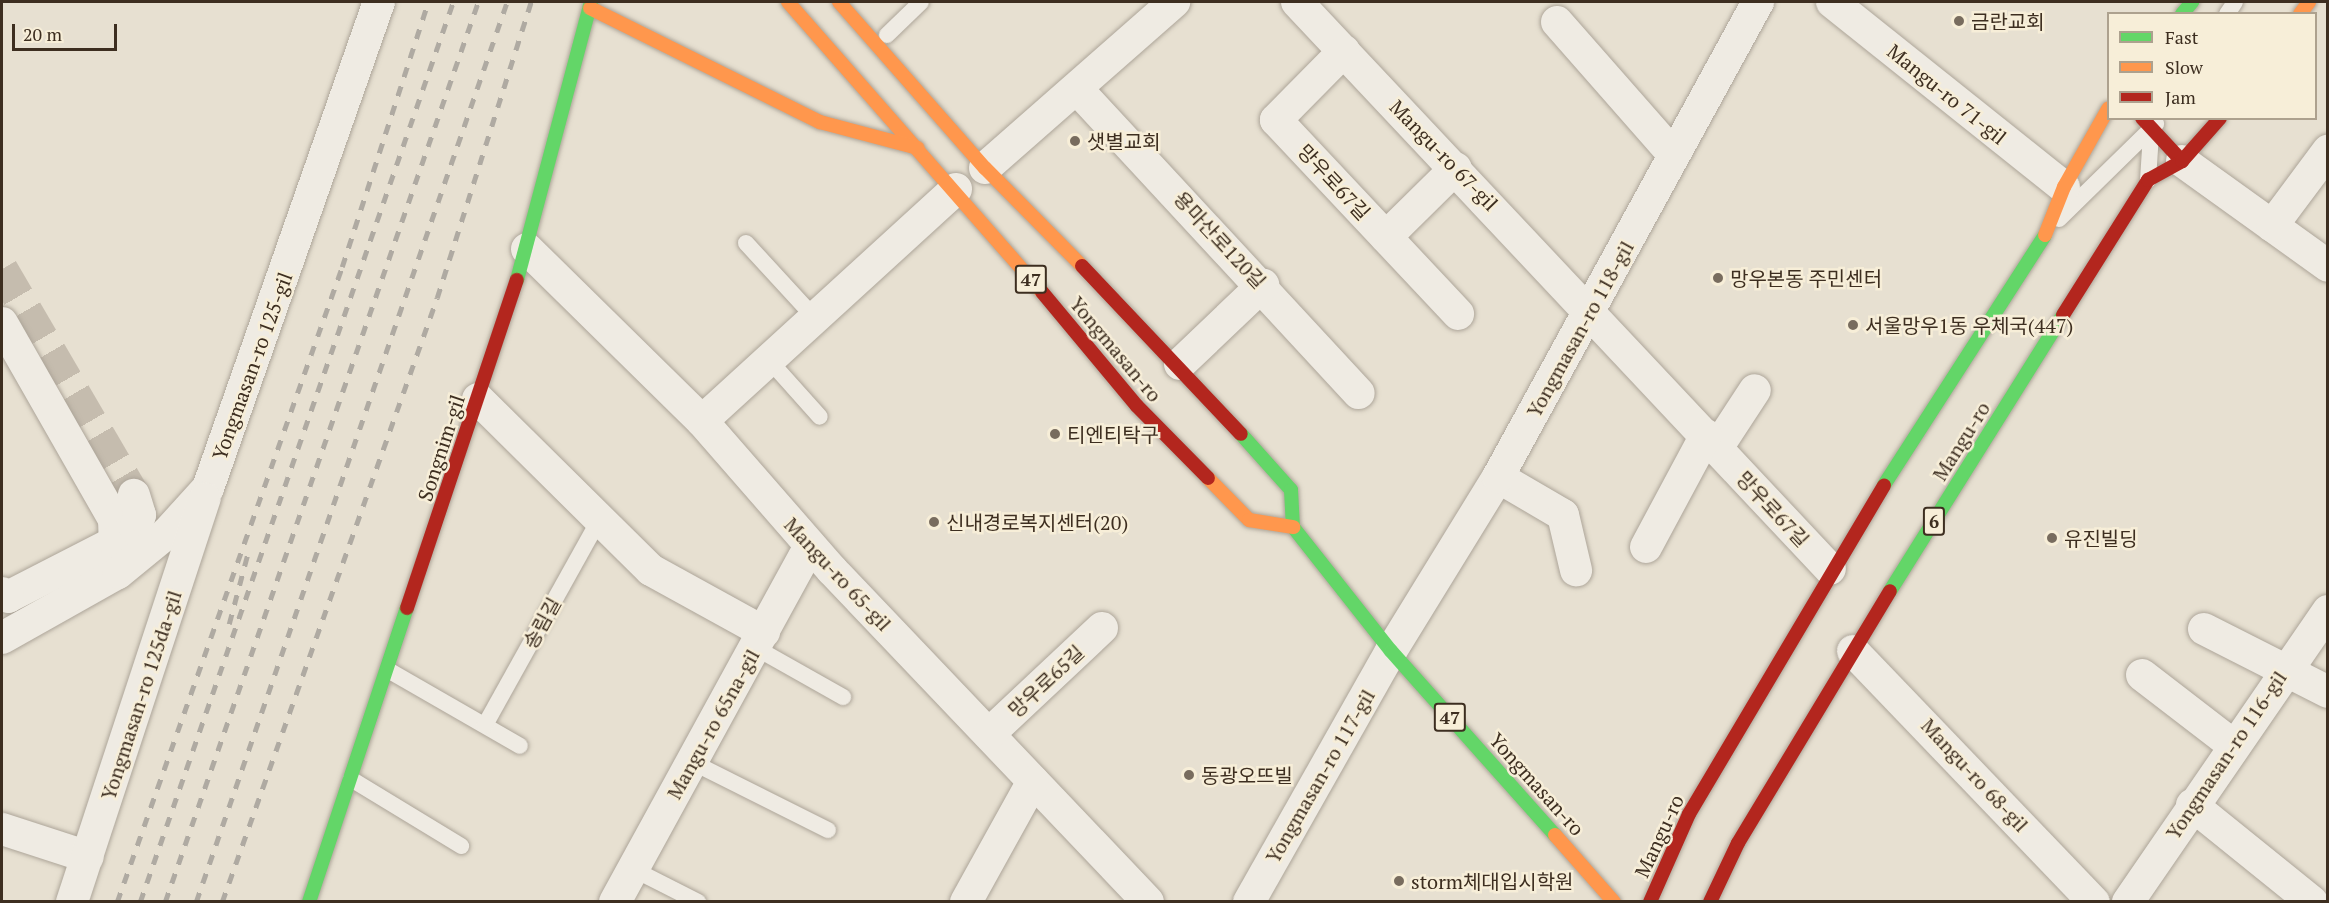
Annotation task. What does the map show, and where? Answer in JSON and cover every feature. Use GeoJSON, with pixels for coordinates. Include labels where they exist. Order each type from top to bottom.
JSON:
{"type":"FeatureCollection","features":[{"type":"Feature","properties":{"kind":"main road","name":"Yongmasan-ro"},"geometry":{"type":"LineString","coordinates":[[788,2],[956,189],[1137,406],[1249,520],[1293,527]]}},
{"type":"Feature","properties":{"kind":"main road","name":"Yongmasan-ro"},"geometry":{"type":"LineString","coordinates":[[839,2],[985,168],[1180,364],[1291,490],[1293,527],[1391,651],[1614,902]]}},
{"type":"Feature","properties":{"kind":"main road"},"geometry":{"type":"LineString","coordinates":[[591,5],[820,122],[918,147]]}},
{"type":"Feature","properties":{"kind":"main road","name":"Songnim-gil"},"geometry":{"type":"LineString","coordinates":[[309,902],[527,249],[591,5]]}},
{"type":"Feature","properties":{"kind":"main road"},"geometry":{"type":"LineString","coordinates":[[877,18],[913,86]]}},
{"type":"Feature","properties":{"kind":"main road","name":"Mangu-ro"},"geometry":{"type":"LineString","coordinates":[[1650,902],[1689,814],[1830,568],[2046,233],[2064,187],[2107,112]]}},
{"type":"Feature","properties":{"kind":"main road","name":"Mangu-ro"},"geometry":{"type":"LineString","coordinates":[[1710,902],[1738,843],[1853,651],[2148,180],[2182,161],[2218,120]]}},
{"type":"Feature","properties":{"kind":"main road"},"geometry":{"type":"LineString","coordinates":[[2151,123],[2182,161]]}},
{"type":"Feature","properties":{"kind":"street","name":"Yongmasan-ro 125-gil"},"geometry":{"type":"LineString","coordinates":[[2,638],[118,573],[167,533],[208,488],[379,2]]}},
{"type":"Feature","properties":{"kind":"street"},"geometry":{"type":"LineString","coordinates":[[985,168],[1078,90],[1173,2]]}},
{"type":"Feature","properties":{"kind":"street","name":"Mangu-ro 67-gil"},"geometry":{"type":"LineString","coordinates":[[1297,2],[1592,309]]}},
{"type":"Feature","properties":{"kind":"street","name":"Yongmasan-ro 118-gil"},"geometry":{"type":"LineString","coordinates":[[1391,651],[1498,477],[1758,2]]}},
{"type":"Feature","properties":{"kind":"street","name":"Mangu-ro 71-gil"},"geometry":{"type":"LineString","coordinates":[[1832,2],[2064,187]]}},
{"type":"Feature","properties":{"kind":"street"},"geometry":{"type":"LineString","coordinates":[[1557,22],[1674,155]]}},
{"type":"Feature","properties":{"kind":"street","name":"망우로67길"},"geometry":{"type":"LineString","coordinates":[[1344,51],[1276,120],[1458,314]]}},
{"type":"Feature","properties":{"kind":"street","name":"용마산로120길"},"geometry":{"type":"LineString","coordinates":[[1078,90],[1263,285],[1359,393]]}},
{"type":"Feature","properties":{"kind":"street"},"geometry":{"type":"LineString","coordinates":[[2272,226],[2328,151]]}},
{"type":"Feature","properties":{"kind":"street"},"geometry":{"type":"LineString","coordinates":[[2182,161],[2328,266]]}},
{"type":"Feature","properties":{"kind":"street"},"geometry":{"type":"LineString","coordinates":[[1386,237],[1456,168]]}},
{"type":"Feature","properties":{"kind":"street"},"geometry":{"type":"LineString","coordinates":[[702,421],[956,189]]}},
{"type":"Feature","properties":{"kind":"street","name":"Mangu-ro 65-gil"},"geometry":{"type":"LineString","coordinates":[[527,249],[702,421],[810,546],[1148,902]]}},
{"type":"Feature","properties":{"kind":"street"},"geometry":{"type":"LineString","coordinates":[[1180,364],[1263,285]]}},
{"type":"Feature","properties":{"kind":"street","name":"망우로67길"},"geometry":{"type":"LineString","coordinates":[[1592,309],[1830,568]]}},
{"type":"Feature","properties":{"kind":"street"},"geometry":{"type":"LineString","coordinates":[[2,323],[114,519],[115,542]]}},
{"type":"Feature","properties":{"kind":"street"},"geometry":{"type":"LineString","coordinates":[[1646,547],[1712,442],[1755,390]]}},
{"type":"Feature","properties":{"kind":"street"},"geometry":{"type":"LineString","coordinates":[[478,399],[651,570],[760,640]]}},
{"type":"Feature","properties":{"kind":"street"},"geometry":{"type":"LineString","coordinates":[[1498,477],[1563,515],[1576,570]]}},
{"type":"Feature","properties":{"kind":"street","name":"Yongmasan-ro 125da-gil"},"geometry":{"type":"LineString","coordinates":[[72,902],[208,488]]}},
{"type":"Feature","properties":{"kind":"street"},"geometry":{"type":"LineString","coordinates":[[2,593],[8,597],[115,542],[135,528],[140,515],[134,495]]}},
{"type":"Feature","properties":{"kind":"street","name":"Mangu-ro 65na-gil"},"geometry":{"type":"LineString","coordinates":[[615,902],[810,546]]}},
{"type":"Feature","properties":{"kind":"street","name":"Yongmasan-ro 116-gil"},"geometry":{"type":"LineString","coordinates":[[2128,902],[2283,672],[2328,610]]}},
{"type":"Feature","properties":{"kind":"street","name":"망우로65길"},"geometry":{"type":"LineString","coordinates":[[989,734],[1102,628]]}},
{"type":"Feature","properties":{"kind":"street"},"geometry":{"type":"LineString","coordinates":[[2204,629],[2283,672],[2328,692]]}},
{"type":"Feature","properties":{"kind":"street","name":"Yongmasan-ro 117-gil"},"geometry":{"type":"LineString","coordinates":[[1249,902],[1391,651]]}},
{"type":"Feature","properties":{"kind":"street","name":"Mangu-ro 68-gil"},"geometry":{"type":"LineString","coordinates":[[1853,651],[2094,902]]}},
{"type":"Feature","properties":{"kind":"street"},"geometry":{"type":"LineString","coordinates":[[2142,675],[2233,745]]}},
{"type":"Feature","properties":{"kind":"street"},"geometry":{"type":"LineString","coordinates":[[966,902],[1033,781]]}},
{"type":"Feature","properties":{"kind":"street"},"geometry":{"type":"LineString","coordinates":[[2192,805],[2312,902]]}},
{"type":"Feature","properties":{"kind":"street"},"geometry":{"type":"LineString","coordinates":[[2,829],[88,857]]}},
{"type":"Feature","properties":{"kind":"lane"},"geometry":{"type":"LineString","coordinates":[[887,35],[921,2]]}},
{"type":"Feature","properties":{"kind":"lane"},"geometry":{"type":"LineString","coordinates":[[2148,180],[2151,123]]}},
{"type":"Feature","properties":{"kind":"lane"},"geometry":{"type":"LineString","coordinates":[[2046,233],[2151,123]]}},
{"type":"Feature","properties":{"kind":"lane"},"geometry":{"type":"LineString","coordinates":[[746,243],[815,318]]}},
{"type":"Feature","properties":{"kind":"lane"},"geometry":{"type":"LineString","coordinates":[[769,360],[820,417]]}},
{"type":"Feature","properties":{"kind":"lane","name":"송림길"},"geometry":{"type":"LineString","coordinates":[[485,725],[599,520]]}},
{"type":"Feature","properties":{"kind":"lane"},"geometry":{"type":"LineString","coordinates":[[760,640],[843,697]]}},
{"type":"Feature","properties":{"kind":"lane"},"geometry":{"type":"LineString","coordinates":[[388,670],[520,746]]}},
{"type":"Feature","properties":{"kind":"lane"},"geometry":{"type":"LineString","coordinates":[[692,762],[828,830]]}},
{"type":"Feature","properties":{"kind":"lane"},"geometry":{"type":"LineString","coordinates":[[351,779],[461,846]]}},
{"type":"Feature","properties":{"kind":"lane"},"geometry":{"type":"LineString","coordinates":[[633,868],[698,902]]}},
{"type":"Feature","properties":{"kind":"tunnel"},"geometry":{"type":"LineString","coordinates":[[2,269],[134,495]]}},
{"type":"Feature","properties":{"kind":"railway"},"geometry":{"type":"LineString","coordinates":[[117,902],[342,267],[428,2]]}},
{"type":"Feature","properties":{"kind":"railway"},"geometry":{"type":"LineString","coordinates":[[140,902],[453,2]]}},
{"type":"Feature","properties":{"kind":"railway"},"geometry":{"type":"LineString","coordinates":[[165,902],[478,2]]}},
{"type":"Feature","properties":{"kind":"railway"},"geometry":{"type":"LineString","coordinates":[[196,902],[507,2]]}},
{"type":"Feature","properties":{"kind":"railway"},"geometry":{"type":"LineString","coordinates":[[222,902],[437,298],[531,2]]}},
{"type":"Feature","properties":{"kind":"railway"},"geometry":{"type":"LineString","coordinates":[[229,624],[249,549]]}},
{"type":"Feature","properties":{"kind":"traffic: fast"},"geometry":{"type":"LineString","coordinates":[[517,280],[591,2]]}},
{"type":"Feature","properties":{"kind":"traffic: fast"},"geometry":{"type":"LineString","coordinates":[[2184,12],[2192,2]]}},
{"type":"Feature","properties":{"kind":"traffic: fast"},"geometry":{"type":"LineString","coordinates":[[1884,485],[2045,235]]}},
{"type":"Feature","properties":{"kind":"traffic: fast"},"geometry":{"type":"LineString","coordinates":[[1890,591],[2063,315]]}},
{"type":"Feature","properties":{"kind":"traffic: fast"},"geometry":{"type":"LineString","coordinates":[[1241,434],[1291,490],[1293,527],[1391,651],[1555,835]]}},
{"type":"Feature","properties":{"kind":"traffic: fast"},"geometry":{"type":"LineString","coordinates":[[309,902],[407,608]]}},
{"type":"Feature","properties":{"kind":"traffic: slow"},"geometry":{"type":"LineString","coordinates":[[788,2],[1042,292]]}},
{"type":"Feature","properties":{"kind":"traffic: slow"},"geometry":{"type":"LineString","coordinates":[[839,2],[985,168],[1082,266]]}},
{"type":"Feature","properties":{"kind":"traffic: slow"},"geometry":{"type":"LineString","coordinates":[[2302,12],[2309,2]]}},
{"type":"Feature","properties":{"kind":"traffic: slow"},"geometry":{"type":"LineString","coordinates":[[590,8],[820,122],[918,148]]}},
{"type":"Feature","properties":{"kind":"traffic: slow"},"geometry":{"type":"LineString","coordinates":[[2045,235],[2064,187],[2107,111]]}},
{"type":"Feature","properties":{"kind":"traffic: slow"},"geometry":{"type":"LineString","coordinates":[[1208,478],[1249,520],[1293,527]]}},
{"type":"Feature","properties":{"kind":"traffic: slow"},"geometry":{"type":"LineString","coordinates":[[1555,835],[1614,902]]}},
{"type":"Feature","properties":{"kind":"traffic: jam"},"geometry":{"type":"LineString","coordinates":[[2144,120],[2182,161]]}},
{"type":"Feature","properties":{"kind":"traffic: jam"},"geometry":{"type":"LineString","coordinates":[[2063,315],[2148,180],[2182,161],[2218,120]]}},
{"type":"Feature","properties":{"kind":"traffic: jam"},"geometry":{"type":"LineString","coordinates":[[1082,266],[1241,434]]}},
{"type":"Feature","properties":{"kind":"traffic: jam"},"geometry":{"type":"LineString","coordinates":[[407,608],[517,280]]}},
{"type":"Feature","properties":{"kind":"traffic: jam"},"geometry":{"type":"LineString","coordinates":[[1042,292],[1137,406],[1208,478]]}},
{"type":"Feature","properties":{"kind":"traffic: jam"},"geometry":{"type":"LineString","coordinates":[[1650,902],[1689,814],[1884,485]]}},
{"type":"Feature","properties":{"kind":"traffic: jam"},"geometry":{"type":"LineString","coordinates":[[1710,902],[1738,843],[1890,591]]}},
{"type":"Feature","properties":{"kind":"place","name":"금란교회"},"geometry":{"type":"Point","coordinates":[1959,21]}},
{"type":"Feature","properties":{"kind":"place","name":"샛별교회"},"geometry":{"type":"Point","coordinates":[1075,141]}},
{"type":"Feature","properties":{"kind":"place","name":"망우본동 주민센터"},"geometry":{"type":"Point","coordinates":[1718,278]}},
{"type":"Feature","properties":{"kind":"place","name":"서울망우1동 우체국(447)"},"geometry":{"type":"Point","coordinates":[1853,325]}},
{"type":"Feature","properties":{"kind":"place","name":"티엔티탁구"},"geometry":{"type":"Point","coordinates":[1055,434]}},
{"type":"Feature","properties":{"kind":"place","name":"신내경로복지센터(20)"},"geometry":{"type":"Point","coordinates":[934,522]}},
{"type":"Feature","properties":{"kind":"place","name":"유진빌딩"},"geometry":{"type":"Point","coordinates":[2052,538]}},
{"type":"Feature","properties":{"kind":"place","name":"동광오뜨빌"},"geometry":{"type":"Point","coordinates":[1189,775]}},
{"type":"Feature","properties":{"kind":"place","name":"storm체대입시학원"},"geometry":{"type":"Point","coordinates":[1399,881]}}]}
